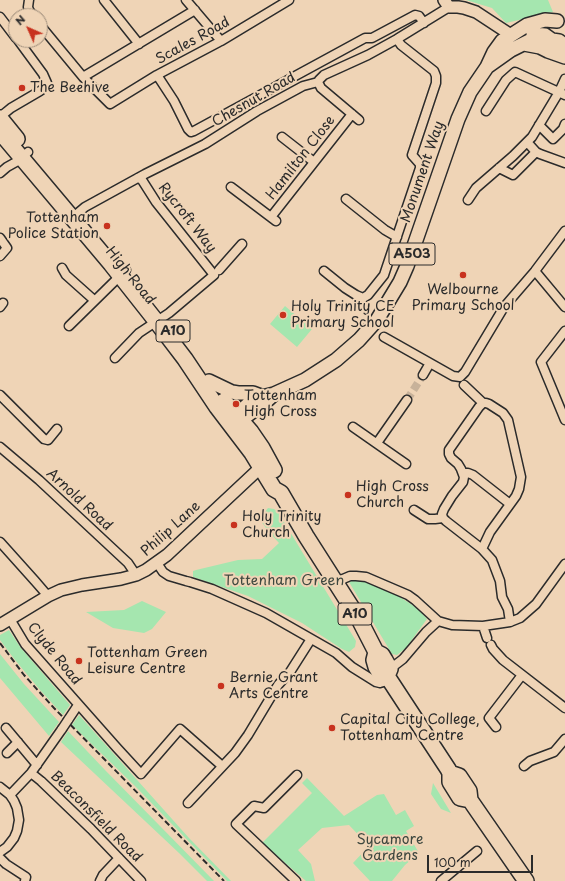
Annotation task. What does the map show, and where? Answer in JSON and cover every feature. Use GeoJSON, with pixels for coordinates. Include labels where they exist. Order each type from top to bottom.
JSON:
{"type":"FeatureCollection","features":[{"type":"Feature","properties":{"kind":"highway","name":"High Road"},"geometry":{"type":"LineString","coordinates":[[0,117],[25,155],[160,319],[209,381],[239,423],[262,448],[264,463],[274,489],[281,493],[306,536],[359,619],[376,652],[382,655],[389,675],[450,773],[458,776],[463,782],[469,791],[470,800],[526,881]]}},
{"type":"Feature","properties":{"kind":"highway","name":"High Road"},"geometry":{"type":"LineString","coordinates":[[0,132],[25,155]]}},
{"type":"Feature","properties":{"kind":"highway","name":"High Road"},"geometry":{"type":"LineString","coordinates":[[160,319],[217,407],[239,423],[252,453],[264,463]]}},
{"type":"Feature","properties":{"kind":"main road"},"geometry":{"type":"LineString","coordinates":[[447,4],[480,14],[487,20],[512,34],[529,33],[546,37],[552,45],[563,52]]}},
{"type":"Feature","properties":{"kind":"main road"},"geometry":{"type":"LineString","coordinates":[[487,20],[494,33],[498,46]]}},
{"type":"Feature","properties":{"kind":"main road","name":"Monument Way"},"geometry":{"type":"LineString","coordinates":[[239,423],[254,398],[262,400],[305,380],[336,360],[359,340],[377,320],[397,287],[407,266],[458,119],[470,92],[487,67],[494,52],[502,41],[527,25],[545,20],[561,20]]}},
{"type":"Feature","properties":{"kind":"main road"},"geometry":{"type":"LineString","coordinates":[[524,44],[546,37],[561,20]]}},
{"type":"Feature","properties":{"kind":"main road"},"geometry":{"type":"LineString","coordinates":[[524,44],[540,47],[548,51],[563,52]]}},
{"type":"Feature","properties":{"kind":"main road","name":"A503"},"geometry":{"type":"LineString","coordinates":[[487,67],[511,50],[524,44]]}},
{"type":"Feature","properties":{"kind":"main road","name":"A503"},"geometry":{"type":"LineString","coordinates":[[209,381],[232,392],[253,393],[262,400]]}},
{"type":"Feature","properties":{"kind":"main road"},"geometry":{"type":"LineString","coordinates":[[239,423],[252,425],[260,412],[262,400]]}},
{"type":"Feature","properties":{"kind":"main road","name":"Philip Lane"},"geometry":{"type":"LineString","coordinates":[[0,625],[48,596],[68,588],[122,579],[146,570],[157,563],[178,545],[264,463]]}},
{"type":"Feature","properties":{"kind":"street"},"geometry":{"type":"LineString","coordinates":[[104,0],[139,44]]}},
{"type":"Feature","properties":{"kind":"street"},"geometry":{"type":"LineString","coordinates":[[186,0],[221,41]]}},
{"type":"Feature","properties":{"kind":"street","name":"Scales Road"},"geometry":{"type":"LineString","coordinates":[[83,77],[110,104],[157,75],[221,41],[287,0]]}},
{"type":"Feature","properties":{"kind":"street","name":"Chesnut Road"},"geometry":{"type":"LineString","coordinates":[[75,215],[85,207],[138,178],[205,144],[250,114],[303,86],[318,82],[324,75],[368,55],[397,39],[424,23],[447,4]]}},
{"type":"Feature","properties":{"kind":"street"},"geometry":{"type":"LineString","coordinates":[[48,35],[83,77],[195,10]]}},
{"type":"Feature","properties":{"kind":"street"},"geometry":{"type":"LineString","coordinates":[[157,75],[174,101],[191,132],[365,38],[372,38],[415,15],[419,16],[424,23]]}},
{"type":"Feature","properties":{"kind":"street"},"geometry":{"type":"LineString","coordinates":[[0,18],[8,28]]}},
{"type":"Feature","properties":{"kind":"street"},"geometry":{"type":"LineString","coordinates":[[324,270],[350,292],[364,298],[368,295],[384,275],[420,168],[420,164],[412,155],[436,83],[436,76],[434,71],[401,45],[397,39]]}},
{"type":"Feature","properties":{"kind":"street"},"geometry":{"type":"LineString","coordinates":[[0,117],[11,108],[43,89],[46,83],[43,74],[24,48]]}},
{"type":"Feature","properties":{"kind":"street"},"geometry":{"type":"LineString","coordinates":[[486,111],[506,80],[516,72],[562,94]]}},
{"type":"Feature","properties":{"kind":"street"},"geometry":{"type":"LineString","coordinates":[[468,200],[476,188],[513,156],[532,137],[562,94],[565,79]]}},
{"type":"Feature","properties":{"kind":"street","name":"Hamilton Close"},"geometry":{"type":"LineString","coordinates":[[318,82],[321,88],[359,120]]}},
{"type":"Feature","properties":{"kind":"street","name":"Hamilton Close"},"geometry":{"type":"LineString","coordinates":[[231,187],[274,219],[314,162],[352,114]]}},
{"type":"Feature","properties":{"kind":"street"},"geometry":{"type":"LineString","coordinates":[[539,125],[553,138],[565,124]]}},
{"type":"Feature","properties":{"kind":"street"},"geometry":{"type":"LineString","coordinates":[[282,137],[314,162]]}},
{"type":"Feature","properties":{"kind":"street"},"geometry":{"type":"LineString","coordinates":[[527,142],[536,152],[543,156],[565,163]]}},
{"type":"Feature","properties":{"kind":"street"},"geometry":{"type":"LineString","coordinates":[[499,168],[513,175],[536,152]]}},
{"type":"Feature","properties":{"kind":"street"},"geometry":{"type":"LineString","coordinates":[[0,173],[25,155]]}},
{"type":"Feature","properties":{"kind":"street","name":"Rycroft Way"},"geometry":{"type":"LineString","coordinates":[[138,178],[142,180],[152,196],[217,272]]}},
{"type":"Feature","properties":{"kind":"street"},"geometry":{"type":"LineString","coordinates":[[346,199],[396,237]]}},
{"type":"Feature","properties":{"kind":"street"},"geometry":{"type":"LineString","coordinates":[[462,381],[465,372],[504,307],[535,271],[565,231]]}},
{"type":"Feature","properties":{"kind":"street"},"geometry":{"type":"LineString","coordinates":[[0,238],[8,248],[0,256]]}},
{"type":"Feature","properties":{"kind":"street"},"geometry":{"type":"LineString","coordinates":[[115,358],[140,333],[178,306],[217,272],[233,248],[242,244]]}},
{"type":"Feature","properties":{"kind":"street"},"geometry":{"type":"LineString","coordinates":[[62,268],[66,275],[94,300]]}},
{"type":"Feature","properties":{"kind":"street"},"geometry":{"type":"LineString","coordinates":[[535,271],[565,306]]}},
{"type":"Feature","properties":{"kind":"street"},"geometry":{"type":"LineString","coordinates":[[69,326],[123,273]]}},
{"type":"Feature","properties":{"kind":"street"},"geometry":{"type":"LineString","coordinates":[[565,331],[541,362],[565,420]]}},
{"type":"Feature","properties":{"kind":"street"},"geometry":{"type":"LineString","coordinates":[[384,337],[462,381],[483,404]]}},
{"type":"Feature","properties":{"kind":"street"},"geometry":{"type":"LineString","coordinates":[[423,375],[430,363]]}},
{"type":"Feature","properties":{"kind":"street"},"geometry":{"type":"LineString","coordinates":[[0,395],[44,439],[48,440],[57,429]]}},
{"type":"Feature","properties":{"kind":"street"},"geometry":{"type":"LineString","coordinates":[[377,443],[407,400]]}},
{"type":"Feature","properties":{"kind":"street"},"geometry":{"type":"LineString","coordinates":[[443,518],[442,514],[444,510],[463,482],[462,469],[451,458],[449,450],[479,407],[486,403],[489,404],[503,413],[508,420],[521,477],[519,489],[490,532],[482,548]]}},
{"type":"Feature","properties":{"kind":"street"},"geometry":{"type":"LineString","coordinates":[[353,427],[406,464]]}},
{"type":"Feature","properties":{"kind":"street","name":"Arnold Road"},"geometry":{"type":"LineString","coordinates":[[0,447],[39,480],[128,563],[136,575]]}},
{"type":"Feature","properties":{"kind":"street"},"geometry":{"type":"LineString","coordinates":[[463,473],[473,475],[510,504]]}},
{"type":"Feature","properties":{"kind":"street"},"geometry":{"type":"LineString","coordinates":[[414,510],[428,519],[443,518],[482,548],[492,560],[496,568],[500,581],[502,597],[508,610],[510,622]]}},
{"type":"Feature","properties":{"kind":"street"},"geometry":{"type":"LineString","coordinates":[[0,542],[48,596]]}},
{"type":"Feature","properties":{"kind":"street"},"geometry":{"type":"LineString","coordinates":[[157,563],[163,572],[169,576],[212,589],[266,613],[336,653],[352,667],[380,683],[389,675],[426,632],[438,621]]}},
{"type":"Feature","properties":{"kind":"street"},"geometry":{"type":"LineString","coordinates":[[336,582],[350,576],[372,578],[408,595],[438,621],[452,625],[483,626],[510,622],[520,618],[536,604],[565,564]]}},
{"type":"Feature","properties":{"kind":"street","name":"Clyde Road"},"geometry":{"type":"LineString","coordinates":[[10,619],[25,644],[141,774],[180,729],[222,766]]}},
{"type":"Feature","properties":{"kind":"street"},"geometry":{"type":"LineString","coordinates":[[483,626],[493,649],[503,660],[565,708]]}},
{"type":"Feature","properties":{"kind":"street"},"geometry":{"type":"LineString","coordinates":[[188,803],[235,753],[248,735],[278,685],[290,672],[311,639]]}},
{"type":"Feature","properties":{"kind":"street"},"geometry":{"type":"LineString","coordinates":[[496,727],[489,718],[522,675]]}},
{"type":"Feature","properties":{"kind":"street","name":"Clyde Road"},"geometry":{"type":"LineString","coordinates":[[10,795],[31,773],[78,705]]}},
{"type":"Feature","properties":{"kind":"street"},"geometry":{"type":"LineString","coordinates":[[6,728],[37,765]]}},
{"type":"Feature","properties":{"kind":"street"},"geometry":{"type":"LineString","coordinates":[[524,766],[530,761],[554,752],[565,739]]}},
{"type":"Feature","properties":{"kind":"street"},"geometry":{"type":"LineString","coordinates":[[8,753],[18,742]]}},
{"type":"Feature","properties":{"kind":"street","name":"Beaconsfield Road"},"geometry":{"type":"LineString","coordinates":[[31,773],[41,781],[141,881]]}},
{"type":"Feature","properties":{"kind":"street"},"geometry":{"type":"LineString","coordinates":[[296,881],[236,824],[254,806],[264,808],[297,775]]}},
{"type":"Feature","properties":{"kind":"street"},"geometry":{"type":"LineString","coordinates":[[0,787],[10,795],[14,801],[19,820],[16,835],[12,842],[0,852]]}},
{"type":"Feature","properties":{"kind":"street"},"geometry":{"type":"LineString","coordinates":[[441,881],[477,851]]}},
{"type":"Feature","properties":{"kind":"street"},"geometry":{"type":"LineString","coordinates":[[0,858],[27,880]]}},
{"type":"Feature","properties":{"kind":"street"},"geometry":{"type":"LineString","coordinates":[[100,881],[103,875],[119,858]]}},
{"type":"Feature","properties":{"kind":"green space"},"geometry":{"type":"Polygon","coordinates":[[[466,0],[548,0],[553,12],[506,23],[492,8],[466,0]]]}},
{"type":"Feature","properties":{"kind":"green space"},"geometry":{"type":"Polygon","coordinates":[[[285,306],[312,329],[297,347],[270,324],[285,306]]]}},
{"type":"Feature","properties":{"kind":"green space","name":"Tottenham Green"},"geometry":{"type":"Polygon","coordinates":[[[268,508],[274,509],[278,512],[356,641],[355,647],[349,652],[302,623],[248,596],[193,577],[193,571],[196,570],[238,560],[262,559],[279,543],[261,521],[263,514],[268,508]]]}},
{"type":"Feature","properties":{"kind":"green space"},"geometry":{"type":"Polygon","coordinates":[[[358,578],[387,589],[411,604],[427,619],[406,648],[397,655],[392,654],[349,582],[358,578]]]}},
{"type":"Feature","properties":{"kind":"green space"},"geometry":{"type":"Polygon","coordinates":[[[142,601],[166,612],[152,629],[144,633],[113,628],[86,612],[124,610],[142,601]]]}},
{"type":"Feature","properties":{"kind":"green space"},"geometry":{"type":"Polygon","coordinates":[[[9,630],[21,648],[70,705],[63,715],[40,690],[0,640],[0,635],[9,630]]]}},
{"type":"Feature","properties":{"kind":"green space"},"geometry":{"type":"Polygon","coordinates":[[[0,654],[24,684],[59,722],[49,736],[0,678],[0,654]]]}},
{"type":"Feature","properties":{"kind":"green space"},"geometry":{"type":"Polygon","coordinates":[[[79,715],[189,838],[231,881],[227,881],[135,786],[72,725],[79,715]]]}},
{"type":"Feature","properties":{"kind":"green space"},"geometry":{"type":"Polygon","coordinates":[[[68,731],[214,881],[207,881],[61,742],[68,731]]]}},
{"type":"Feature","properties":{"kind":"green space","name":"Sycamore Gardens"},"geometry":{"type":"Polygon","coordinates":[[[307,778],[344,816],[377,795],[384,794],[396,815],[405,810],[414,826],[406,831],[419,853],[405,865],[392,881],[370,881],[353,863],[369,846],[349,825],[322,828],[298,850],[311,864],[315,881],[306,881],[262,843],[312,793],[302,783],[307,778]]]}},
{"type":"Feature","properties":{"kind":"green space"},"geometry":{"type":"Polygon","coordinates":[[[433,783],[451,813],[441,809],[431,794],[433,783]]]}},
{"type":"Feature","properties":{"kind":"tunnel"},"geometry":{"type":"LineString","coordinates":[[407,400],[423,375]]}},
{"type":"Feature","properties":{"kind":"railway"},"geometry":{"type":"LineString","coordinates":[[0,643],[24,675],[54,708],[224,881]]}},
{"type":"Feature","properties":{"kind":"place","name":"The Beehive"},"geometry":{"type":"Point","coordinates":[22,88]}},
{"type":"Feature","properties":{"kind":"place","name":"Tottenham Police Station"},"geometry":{"type":"Point","coordinates":[107,226]}},
{"type":"Feature","properties":{"kind":"place","name":"Welbourne Primary School"},"geometry":{"type":"Point","coordinates":[463,275]}},
{"type":"Feature","properties":{"kind":"place","name":"Holy Trinity CE Primary School"},"geometry":{"type":"Point","coordinates":[283,315]}},
{"type":"Feature","properties":{"kind":"place","name":"Tottenham High Cross"},"geometry":{"type":"Point","coordinates":[236,404]}},
{"type":"Feature","properties":{"kind":"place","name":"High Cross Church"},"geometry":{"type":"Point","coordinates":[348,495]}},
{"type":"Feature","properties":{"kind":"place","name":"Holy Trinity Church"},"geometry":{"type":"Point","coordinates":[234,525]}},
{"type":"Feature","properties":{"kind":"place","name":"Tottenham Green Leisure Centre"},"geometry":{"type":"Point","coordinates":[79,661]}},
{"type":"Feature","properties":{"kind":"place","name":"Bernie Grant Arts Centre"},"geometry":{"type":"Point","coordinates":[221,686]}},
{"type":"Feature","properties":{"kind":"place","name":"Capital City College, Tottenham Centre"},"geometry":{"type":"Point","coordinates":[332,728]}}]}
